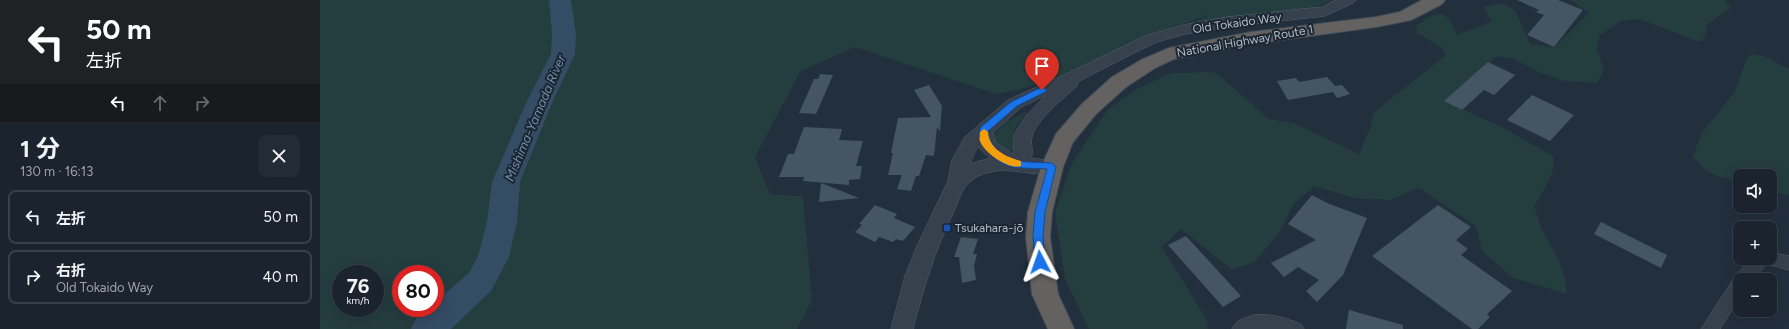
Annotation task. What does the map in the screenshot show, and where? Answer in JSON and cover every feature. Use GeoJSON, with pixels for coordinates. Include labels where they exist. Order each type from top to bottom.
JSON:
{"type":"FeatureCollection","features":[{"type":"Feature","properties":{"kind":"highway","name":"National Highway Route 1"},"geometry":{"type":"LineString","coordinates":[[1061,329],[1045,294],[1038,236],[1040,212],[1030,162],[1064,139],[1089,108],[1119,82],[1148,64],[1169,54],[1251,38],[1376,22],[1405,16],[1436,0]]}},
{"type":"Feature","properties":{"kind":"street","name":"Old Tokaido Way"},"geometry":{"type":"LineString","coordinates":[[902,329],[916,276],[927,246],[958,182],[961,160],[972,142],[1014,104],[1033,94],[1082,74],[1128,49],[1183,30],[1227,22],[1325,10],[1348,0]]}},
{"type":"Feature","properties":{"kind":"street"},"geometry":{"type":"LineString","coordinates":[[1030,162],[1022,136],[1040,113],[1064,88],[1082,74]]}},
{"type":"Feature","properties":{"kind":"street"},"geometry":{"type":"LineString","coordinates":[[1014,104],[1035,104],[1039,106],[1040,113]]}},
{"type":"Feature","properties":{"kind":"street"},"geometry":{"type":"LineString","coordinates":[[984,130],[984,141],[988,147],[1030,162]]}},
{"type":"Feature","properties":{"kind":"street"},"geometry":{"type":"LineString","coordinates":[[958,182],[966,174],[976,169],[996,164],[1030,162]]}},
{"type":"Feature","properties":{"kind":"street"},"geometry":{"type":"LineString","coordinates":[[1777,260],[1789,263]]}},
{"type":"Feature","properties":{"kind":"street"},"geometry":{"type":"LineString","coordinates":[[1748,273],[1756,265]]}},
{"type":"Feature","properties":{"kind":"street"},"geometry":{"type":"LineString","coordinates":[[1710,329],[1733,294]]}},
{"type":"Feature","properties":{"kind":"street"},"geometry":{"type":"LineString","coordinates":[[1242,329],[1259,322],[1275,323],[1295,329]]}},
{"type":"Feature","properties":{"kind":"green space"},"geometry":{"type":"Polygon","coordinates":[[[320,0],[1332,0],[1303,12],[1172,31],[1214,13],[1143,39],[1049,80],[1014,91],[996,94],[855,47],[801,71],[755,157],[770,194],[803,196],[812,300],[797,329],[320,329],[320,0]]]}},
{"type":"Feature","properties":{"kind":"green space"},"geometry":{"type":"Polygon","coordinates":[[[1570,0],[1724,0],[1732,7],[1707,25],[1705,37],[1700,42],[1639,19],[1621,21],[1600,35],[1597,49],[1604,70],[1597,83],[1565,81],[1538,72],[1513,58],[1496,57],[1444,101],[1502,127],[1553,156],[1554,163],[1551,176],[1534,206],[1542,230],[1558,258],[1565,278],[1567,294],[1513,278],[1482,251],[1476,226],[1419,188],[1390,200],[1354,198],[1314,186],[1293,205],[1278,235],[1254,262],[1232,270],[1181,229],[1162,247],[1207,320],[1208,329],[1089,329],[1065,280],[1055,212],[1072,163],[1108,109],[1137,89],[1171,73],[1213,72],[1220,76],[1269,119],[1294,123],[1359,154],[1370,128],[1374,112],[1445,56],[1442,48],[1417,33],[1416,26],[1430,16],[1442,13],[1451,21],[1457,35],[1492,21],[1483,7],[1502,3],[1515,10],[1530,44],[1554,47],[1589,13],[1570,0]]]}},
{"type":"Feature","properties":{"kind":"green space"},"geometry":{"type":"Polygon","coordinates":[[[1751,54],[1764,56],[1789,69],[1789,196],[1777,192],[1777,169],[1733,169],[1733,180],[1713,174],[1703,167],[1693,156],[1701,134],[1735,91],[1746,60],[1751,54]]]}},
{"type":"Feature","properties":{"kind":"green space"},"geometry":{"type":"Polygon","coordinates":[[[1025,112],[1027,113],[1019,121],[1015,128],[1013,139],[1015,148],[1010,152],[1002,150],[994,142],[994,135],[1005,123],[1025,112]]]}},
{"type":"Feature","properties":{"kind":"building"},"geometry":{"type":"Polygon","coordinates":[[[1517,0],[1558,0],[1583,10],[1554,47],[1527,35],[1544,15],[1536,12],[1539,10],[1517,0]]]}},
{"type":"Feature","properties":{"kind":"building"},"geometry":{"type":"Polygon","coordinates":[[[1488,62],[1515,75],[1494,95],[1484,90],[1462,110],[1444,101],[1488,62]]]}},
{"type":"Feature","properties":{"kind":"building"},"geometry":{"type":"Polygon","coordinates":[[[820,74],[833,75],[816,114],[799,113],[814,79],[818,79],[820,74]]]}},
{"type":"Feature","properties":{"kind":"building"},"geometry":{"type":"Polygon","coordinates":[[[1327,77],[1335,86],[1342,85],[1350,94],[1337,98],[1333,92],[1288,100],[1277,81],[1296,78],[1299,82],[1327,77]]]}},
{"type":"Feature","properties":{"kind":"building"},"geometry":{"type":"Polygon","coordinates":[[[929,85],[942,106],[940,131],[937,127],[934,156],[926,155],[919,176],[916,176],[911,191],[897,189],[902,175],[888,175],[898,118],[931,117],[914,90],[929,85]]]}},
{"type":"Feature","properties":{"kind":"building"},"geometry":{"type":"Polygon","coordinates":[[[1532,95],[1574,115],[1550,141],[1507,120],[1532,95]]]}},
{"type":"Feature","properties":{"kind":"building"},"geometry":{"type":"Polygon","coordinates":[[[804,127],[842,129],[839,140],[863,141],[856,166],[862,166],[860,179],[849,180],[849,185],[803,181],[804,177],[779,177],[788,154],[794,154],[804,127]]]}},
{"type":"Feature","properties":{"kind":"building"},"geometry":{"type":"Polygon","coordinates":[[[821,183],[859,198],[819,202],[821,183]]]}},
{"type":"Feature","properties":{"kind":"building"},"geometry":{"type":"Polygon","coordinates":[[[1312,195],[1327,203],[1367,218],[1343,275],[1317,302],[1306,291],[1319,280],[1298,267],[1284,277],[1271,263],[1316,240],[1288,224],[1312,195]]]}},
{"type":"Feature","properties":{"kind":"building"},"geometry":{"type":"Polygon","coordinates":[[[875,205],[897,214],[894,218],[915,227],[903,241],[896,239],[893,242],[879,237],[875,242],[855,232],[862,225],[859,224],[875,205]]]}},
{"type":"Feature","properties":{"kind":"building"},"geometry":{"type":"Polygon","coordinates":[[[1438,205],[1471,227],[1456,240],[1468,249],[1461,255],[1512,291],[1487,314],[1490,317],[1478,329],[1472,329],[1372,256],[1438,205]]]}},
{"type":"Feature","properties":{"kind":"building"},"geometry":{"type":"Polygon","coordinates":[[[1601,222],[1667,255],[1661,268],[1594,234],[1601,222]]]}},
{"type":"Feature","properties":{"kind":"building"},"geometry":{"type":"Polygon","coordinates":[[[1186,236],[1241,296],[1223,307],[1168,245],[1186,236]]]}},
{"type":"Feature","properties":{"kind":"building"},"geometry":{"type":"Polygon","coordinates":[[[961,237],[978,239],[973,254],[977,254],[974,266],[976,280],[962,283],[959,257],[954,257],[961,237]]]}},
{"type":"Feature","properties":{"kind":"building"},"geometry":{"type":"Polygon","coordinates":[[[1349,310],[1403,325],[1403,329],[1346,329],[1349,310]]]}},
{"type":"Feature","properties":{"kind":"waterway","name":"Mishima-Yamada River"},"geometry":{"type":"LineString","coordinates":[[428,329],[480,282],[493,257],[502,222],[506,182],[539,103],[563,54],[564,34],[560,0]]}},
{"type":"Feature","properties":{"kind":"slow traffic"},"geometry":{"type":"LineString","coordinates":[[984,132],[984,141],[993,152],[1011,163],[1018,164]]}},
{"type":"Feature","properties":{"kind":"place","name":"Tsukahara-jō"},"geometry":{"type":"Point","coordinates":[947,228]}},
{"type":"Feature","properties":{"kind":"route"},"geometry":{"type":"LineString","coordinates":[[1040,262],[1038,236],[1040,212],[1052,167],[1011,163],[993,152],[988,147],[984,141],[984,130],[1014,104],[1042,90]]}}]}
